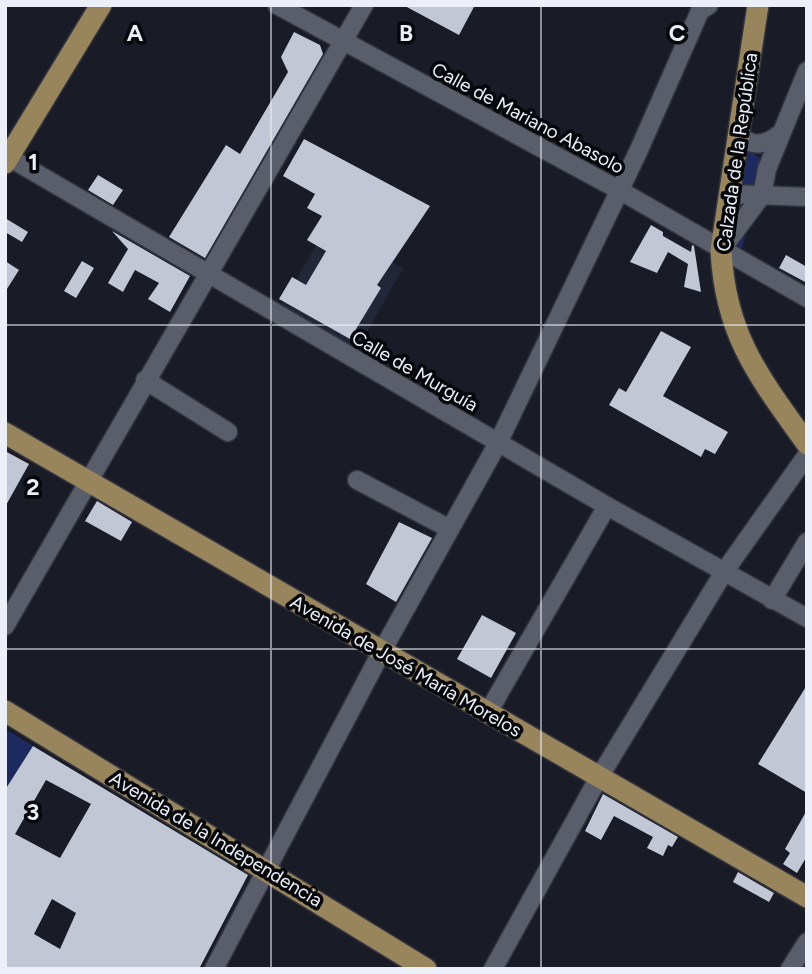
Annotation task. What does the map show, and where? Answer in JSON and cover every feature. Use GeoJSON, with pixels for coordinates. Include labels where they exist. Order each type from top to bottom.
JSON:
{"type":"FeatureCollection","features":[{"type":"Feature","properties":{"kind":"main road"},"geometry":{"type":"LineString","coordinates":[[6,159],[101,5]]}},
{"type":"Feature","properties":{"kind":"main road","name":"Calzada de la República"},"geometry":{"type":"LineString","coordinates":[[758,5],[720,250],[723,291],[745,351],[807,444]]}},
{"type":"Feature","properties":{"kind":"main road","name":"Avenida de José María Morelos"},"geometry":{"type":"LineString","coordinates":[[5,433],[383,651],[597,779],[807,897]]}},
{"type":"Feature","properties":{"kind":"main road","name":"Avenida de la Independencia"},"geometry":{"type":"LineString","coordinates":[[5,711],[426,969]]}},
{"type":"Feature","properties":{"kind":"street","name":"Calle de Mariano Abasolo"},"geometry":{"type":"LineString","coordinates":[[276,5],[619,190],[807,298]]}},
{"type":"Feature","properties":{"kind":"street"},"geometry":{"type":"LineString","coordinates":[[5,626],[206,274],[364,5]]}},
{"type":"Feature","properties":{"kind":"street"},"geometry":{"type":"LineString","coordinates":[[214,969],[383,651],[498,443],[619,190],[700,10],[709,5]]}},
{"type":"Feature","properties":{"kind":"street"},"geometry":{"type":"LineString","coordinates":[[720,250],[762,195],[780,134],[807,71]]}},
{"type":"Feature","properties":{"kind":"street"},"geometry":{"type":"LineString","coordinates":[[739,135],[748,143],[759,145],[780,134]]}},
{"type":"Feature","properties":{"kind":"street","name":"Calle de Murguía"},"geometry":{"type":"LineString","coordinates":[[6,159],[607,506],[807,618]]}},
{"type":"Feature","properties":{"kind":"street"},"geometry":{"type":"LineString","coordinates":[[730,194],[807,197]]}},
{"type":"Feature","properties":{"kind":"street"},"geometry":{"type":"LineString","coordinates":[[145,380],[228,432]]}},
{"type":"Feature","properties":{"kind":"street"},"geometry":{"type":"LineString","coordinates":[[493,969],[597,779],[724,572],[807,455]]}},
{"type":"Feature","properties":{"kind":"street"},"geometry":{"type":"LineString","coordinates":[[357,480],[450,529]]}},
{"type":"Feature","properties":{"kind":"street"},"geometry":{"type":"LineString","coordinates":[[487,714],[607,506]]}},
{"type":"Feature","properties":{"kind":"street"},"geometry":{"type":"LineString","coordinates":[[772,600],[807,542]]}},
{"type":"Feature","properties":{"kind":"street"},"geometry":{"type":"LineString","coordinates":[[790,969],[807,942]]}},
{"type":"Feature","properties":{"kind":"shaded area"},"geometry":{"type":"Polygon","coordinates":[[[749,150],[766,163],[740,255],[721,249],[749,150]]]}},
{"type":"Feature","properties":{"kind":"shaded area"},"geometry":{"type":"Polygon","coordinates":[[[327,226],[403,268],[356,351],[280,308],[327,226]]]}},
{"type":"Feature","properties":{"kind":"shaded area"},"geometry":{"type":"Polygon","coordinates":[[[5,729],[33,746],[5,790],[5,729]]]}},
{"type":"Feature","properties":{"kind":"building"},"geometry":{"type":"Polygon","coordinates":[[[403,5],[475,5],[459,35],[403,5]]]}},
{"type":"Feature","properties":{"kind":"building"},"geometry":{"type":"Polygon","coordinates":[[[294,32],[320,45],[323,54],[205,258],[169,237],[226,145],[240,154],[288,72],[281,57],[294,32]]]}},
{"type":"Feature","properties":{"kind":"building"},"geometry":{"type":"Polygon","coordinates":[[[304,139],[430,206],[377,285],[381,288],[350,339],[279,299],[292,277],[306,285],[326,251],[307,240],[322,216],[307,208],[315,194],[283,176],[304,139]]]}},
{"type":"Feature","properties":{"kind":"building"},"geometry":{"type":"Polygon","coordinates":[[[98,175],[123,190],[113,205],[88,190],[98,175]]]}},
{"type":"Feature","properties":{"kind":"building"},"geometry":{"type":"Polygon","coordinates":[[[5,218],[28,232],[22,242],[5,232],[5,218]]]}},
{"type":"Feature","properties":{"kind":"building"},"geometry":{"type":"Polygon","coordinates":[[[651,225],[663,232],[663,236],[691,252],[692,245],[694,246],[701,292],[684,287],[688,264],[668,252],[657,273],[630,262],[651,225]]]}},
{"type":"Feature","properties":{"kind":"building"},"geometry":{"type":"Polygon","coordinates":[[[112,231],[190,276],[170,312],[148,299],[159,283],[135,270],[123,292],[108,283],[128,249],[112,231]]]}},
{"type":"Feature","properties":{"kind":"building"},"geometry":{"type":"Polygon","coordinates":[[[786,255],[807,267],[807,283],[779,268],[786,255]]]}},
{"type":"Feature","properties":{"kind":"building"},"geometry":{"type":"Polygon","coordinates":[[[5,261],[19,270],[5,292],[5,261]]]}},
{"type":"Feature","properties":{"kind":"building"},"geometry":{"type":"Polygon","coordinates":[[[82,261],[94,268],[76,298],[64,291],[82,261]]]}},
{"type":"Feature","properties":{"kind":"building"},"geometry":{"type":"Polygon","coordinates":[[[661,331],[691,347],[663,396],[728,432],[715,454],[705,449],[701,457],[609,405],[619,388],[626,392],[661,331]]]}},
{"type":"Feature","properties":{"kind":"building"},"geometry":{"type":"Polygon","coordinates":[[[5,451],[29,464],[5,507],[5,451]]]}},
{"type":"Feature","properties":{"kind":"building"},"geometry":{"type":"Polygon","coordinates":[[[97,501],[132,522],[121,541],[85,521],[97,501]]]}},
{"type":"Feature","properties":{"kind":"building"},"geometry":{"type":"Polygon","coordinates":[[[399,522],[432,538],[396,602],[366,584],[399,522]]]}},
{"type":"Feature","properties":{"kind":"building"},"geometry":{"type":"Polygon","coordinates":[[[482,615],[516,633],[491,678],[457,659],[482,615]]]}},
{"type":"Feature","properties":{"kind":"building"},"geometry":{"type":"Polygon","coordinates":[[[807,685],[807,793],[758,764],[807,685]]]}},
{"type":"Feature","properties":{"kind":"building"},"geometry":{"type":"Polygon","coordinates":[[[33,746],[248,875],[199,969],[5,969],[5,790],[33,746]],[[46,780],[15,834],[60,858],[91,804],[46,780]],[[52,899],[34,934],[60,949],[76,913],[52,899]]]}},
{"type":"Feature","properties":{"kind":"building"},"geometry":{"type":"Polygon","coordinates":[[[603,794],[678,837],[672,847],[668,845],[663,856],[647,848],[653,837],[614,816],[601,840],[585,831],[603,794]]]}},
{"type":"Feature","properties":{"kind":"building"},"geometry":{"type":"Polygon","coordinates":[[[807,810],[807,856],[797,873],[783,864],[790,853],[785,849],[807,810]]]}},
{"type":"Feature","properties":{"kind":"building"},"geometry":{"type":"Polygon","coordinates":[[[738,872],[774,893],[769,902],[733,882],[738,872]]]}}]}
